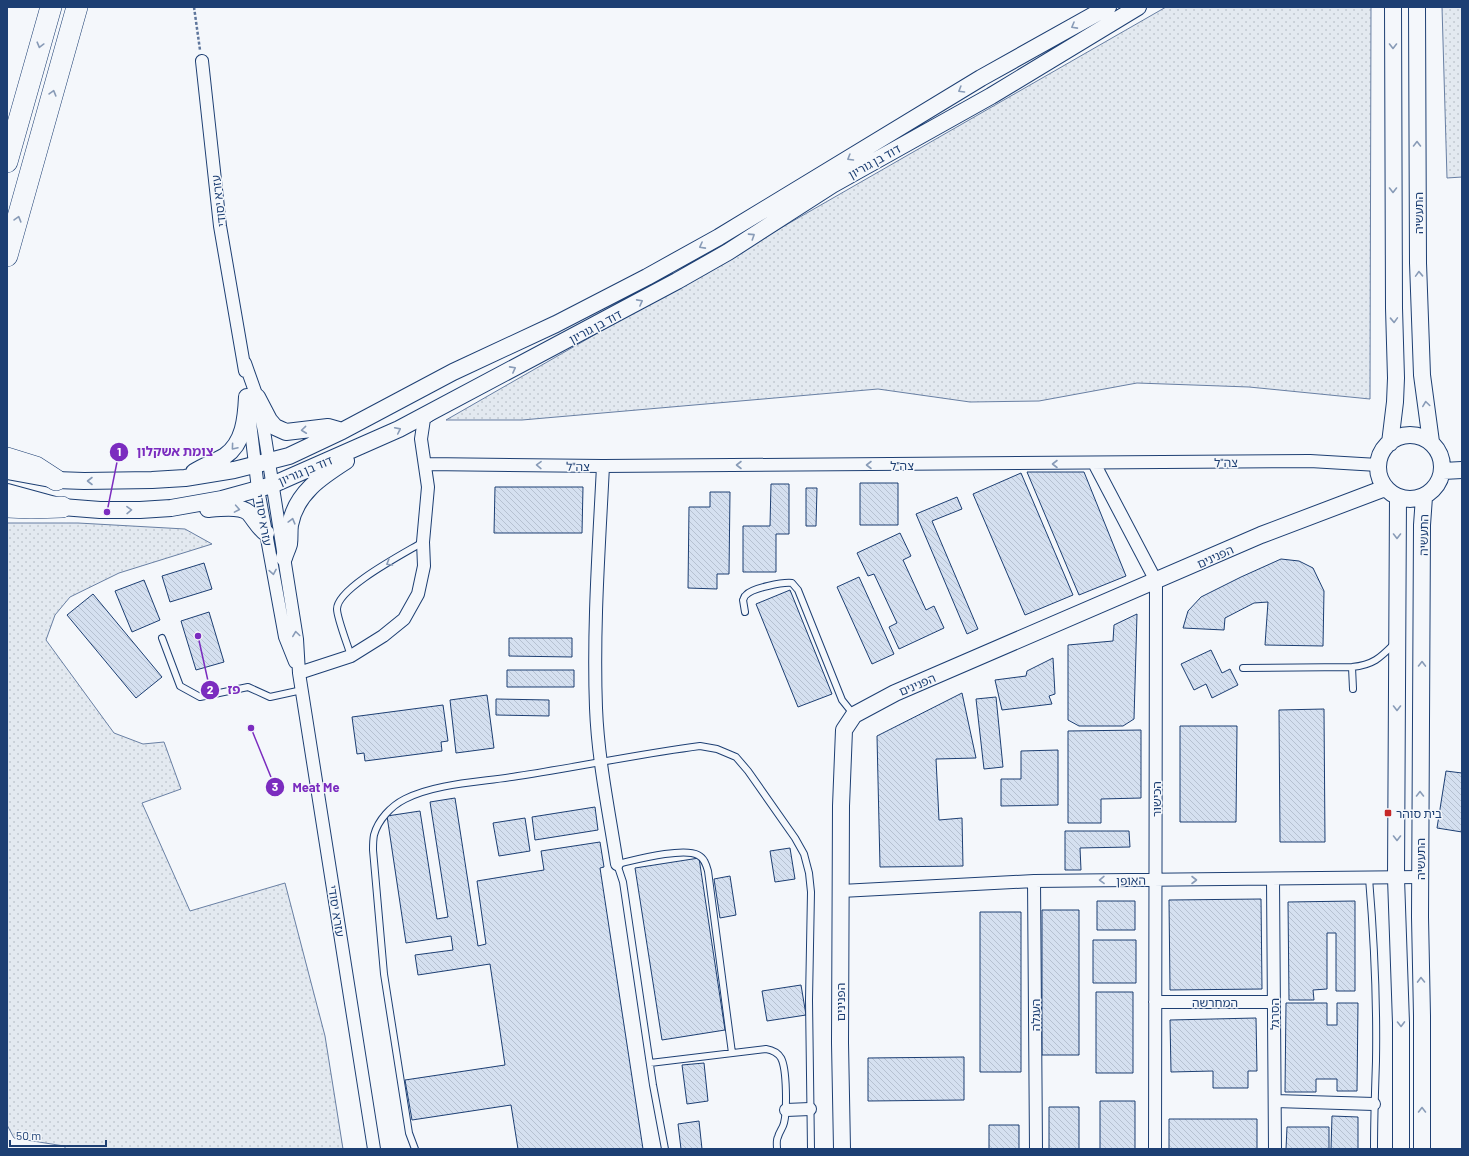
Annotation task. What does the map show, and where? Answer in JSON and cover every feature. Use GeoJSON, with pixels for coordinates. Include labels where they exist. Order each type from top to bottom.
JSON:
{"type":"FeatureCollection","features":[{"type":"Feature","properties":{"kind":"highway"},"geometry":{"type":"LineString","coordinates":[[7,162],[50,7]]}},
{"type":"Feature","properties":{"kind":"highway"},"geometry":{"type":"LineString","coordinates":[[7,256],[77,7]]}},
{"type":"Feature","properties":{"kind":"highway"},"geometry":{"type":"LineString","coordinates":[[7,458],[36,467],[56,480]]}},
{"type":"Feature","properties":{"kind":"highway"},"geometry":{"type":"LineString","coordinates":[[7,507],[62,507]]}},
{"type":"Feature","properties":{"kind":"street","name":"דוד בן גוריון"},"geometry":{"type":"LineString","coordinates":[[7,471],[56,480],[124,482],[185,478],[262,463],[289,456],[342,431],[453,372],[556,324],[647,277],[719,237],[981,78],[1108,7]]}},
{"type":"Feature","properties":{"kind":"street","name":"דוד בן גוריון"},"geometry":{"type":"LineString","coordinates":[[7,492],[62,507],[100,510],[171,508],[222,499],[265,487],[368,443],[399,429],[574,337],[702,267],[832,185],[991,96],[1138,7]]}},
{"type":"Feature","properties":{"kind":"street","name":"התעשיה"},"geometry":{"type":"LineString","coordinates":[[1390,443],[1395,402],[1396,378],[1394,308],[1393,7]]}},
{"type":"Feature","properties":{"kind":"street","name":"התעשיה"},"geometry":{"type":"LineString","coordinates":[[1416,7],[1418,263],[1422,375],[1431,442]]}},
{"type":"Feature","properties":{"kind":"street","name":"עזרא יסודי"},"geometry":{"type":"LineString","coordinates":[[202,61],[220,226],[252,397],[262,463],[265,487],[266,533],[284,637],[299,673]]}},
{"type":"Feature","properties":{"kind":"street"},"geometry":{"type":"LineString","coordinates":[[252,397],[275,427],[286,432],[328,427],[342,431]]}},
{"type":"Feature","properties":{"kind":"street"},"geometry":{"type":"LineString","coordinates":[[185,478],[232,450],[239,440],[252,397]]}},
{"type":"Feature","properties":{"kind":"street"},"geometry":{"type":"LineString","coordinates":[[299,673],[350,656],[383,636],[404,619],[418,594],[424,566],[423,542],[428,487],[426,464],[421,439],[424,419],[443,406]]}},
{"type":"Feature","properties":{"kind":"street"},"geometry":{"type":"LineString","coordinates":[[1410,435],[1422,437],[1431,442],[1438,450],[1442,460],[1443,471],[1440,482],[1433,491],[1424,497],[1415,500],[1406,500],[1391,493],[1385,488],[1381,481],[1378,465],[1384,449],[1390,443],[1399,437],[1410,435]]}},
{"type":"Feature","properties":{"kind":"street"},"geometry":{"type":"LineString","coordinates":[[284,558],[289,544],[290,524],[300,499],[306,490],[321,477],[347,461],[368,443]]}},
{"type":"Feature","properties":{"kind":"street","name":"צה\"ל"},"geometry":{"type":"LineString","coordinates":[[426,464],[603,466],[1310,462],[1378,465]]}},
{"type":"Feature","properties":{"kind":"street","name":"הכישור"},"geometry":{"type":"LineString","coordinates":[[1094,463],[1156,582],[1155,1149]]}},
{"type":"Feature","properties":{"kind":"street"},"geometry":{"type":"LineString","coordinates":[[603,466],[597,587],[596,708],[600,762],[617,864]]}},
{"type":"Feature","properties":{"kind":"street"},"geometry":{"type":"LineString","coordinates":[[1443,471],[1462,470]]}},
{"type":"Feature","properties":{"kind":"street","name":"עזרא יסודי"},"geometry":{"type":"LineString","coordinates":[[265,487],[284,558],[297,638],[299,673],[374,1149]]}},
{"type":"Feature","properties":{"kind":"street","name":"הפנינים"},"geometry":{"type":"LineString","coordinates":[[842,1149],[840,1043],[841,806],[844,730],[854,715],[895,694],[1156,582],[1261,535],[1385,488]]}},
{"type":"Feature","properties":{"kind":"street","name":"התעשיה"},"geometry":{"type":"LineString","coordinates":[[1398,497],[1396,878],[1401,1023],[1401,1149]]}},
{"type":"Feature","properties":{"kind":"street","name":"התעשיה"},"geometry":{"type":"LineString","coordinates":[[1422,1149],[1420,746],[1424,497]]}},
{"type":"Feature","properties":{"kind":"street"},"geometry":{"type":"LineString","coordinates":[[171,508],[192,511],[236,508],[248,512],[266,533]]}},
{"type":"Feature","properties":{"kind":"street","name":"האופן"},"geometry":{"type":"LineString","coordinates":[[841,891],[1034,881],[1273,880],[1420,877]]}},
{"type":"Feature","properties":{"kind":"street","name":"הסרגל"},"geometry":{"type":"LineString","coordinates":[[1273,880],[1275,1149]]}},
{"type":"Feature","properties":{"kind":"street","name":"העגלה"},"geometry":{"type":"LineString","coordinates":[[1034,881],[1036,1149]]}},
{"type":"Feature","properties":{"kind":"street","name":"המחרשה"},"geometry":{"type":"LineString","coordinates":[[1155,1002],[1274,1002]]}},
{"type":"Feature","properties":{"kind":"street"},"geometry":{"type":"LineString","coordinates":[[1275,1101],[1374,1104]]}},
{"type":"Feature","properties":{"kind":"street"},"geometry":{"type":"LineString","coordinates":[[786,1110],[810,1109]]}},
{"type":"Feature","properties":{"kind":"lane"},"geometry":{"type":"LineString","coordinates":[[350,656],[337,608],[342,596],[367,576],[423,542]]}},
{"type":"Feature","properties":{"kind":"lane"},"geometry":{"type":"LineString","coordinates":[[745,612],[743,600],[746,595],[753,591],[784,582],[792,583],[798,590],[842,700],[854,715]]}},
{"type":"Feature","properties":{"kind":"lane"},"geometry":{"type":"LineString","coordinates":[[162,638],[180,686],[200,697],[248,687],[270,697],[302,690]]}},
{"type":"Feature","properties":{"kind":"lane"},"geometry":{"type":"LineString","coordinates":[[1244,668],[1352,668],[1362,666],[1379,659],[1397,640]]}},
{"type":"Feature","properties":{"kind":"lane"},"geometry":{"type":"LineString","coordinates":[[1352,668],[1353,689]]}},
{"type":"Feature","properties":{"kind":"lane"},"geometry":{"type":"LineString","coordinates":[[415,1149],[409,1133],[384,974],[373,850],[374,835],[381,820],[389,811],[404,799],[460,784],[700,746],[717,749],[736,757],[748,770],[796,838],[804,854],[809,873],[811,892],[809,1000],[811,1149]]}},
{"type":"Feature","properties":{"kind":"lane"},"geometry":{"type":"LineString","coordinates":[[665,1149],[650,1063],[623,882],[617,864],[667,854],[689,852],[699,856],[705,862],[708,871],[732,1053]]}},
{"type":"Feature","properties":{"kind":"lane"},"geometry":{"type":"LineString","coordinates":[[1369,878],[1374,937],[1376,1061],[1374,1149]]}},
{"type":"Feature","properties":{"kind":"lane"},"geometry":{"type":"LineString","coordinates":[[650,1063],[766,1049],[776,1053],[781,1058],[785,1072],[786,1110],[784,1123],[777,1138],[776,1149]]}},
{"type":"Feature","properties":{"kind":"path"},"geometry":{"type":"LineString","coordinates":[[194,7],[202,61]]}},
{"type":"Feature","properties":{"kind":"shaded area"},"geometry":{"type":"Polygon","coordinates":[[[1166,7],[1371,7],[1370,399],[1249,387],[1137,383],[1039,401],[970,402],[878,389],[522,420],[446,420],[1166,7]]]}},
{"type":"Feature","properties":{"kind":"shaded area"},"geometry":{"type":"Polygon","coordinates":[[[1442,7],[1462,7],[1462,177],[1447,178],[1442,7]]]}},
{"type":"Feature","properties":{"kind":"shaded area"},"geometry":{"type":"Polygon","coordinates":[[[7,523],[78,523],[185,529],[212,544],[119,573],[70,597],[55,615],[46,640],[114,733],[143,744],[164,742],[181,789],[142,803],[190,911],[285,883],[325,1036],[343,1149],[66,1149],[64,1146],[14,1138],[7,1125],[7,523]]]}},
{"type":"Feature","properties":{"kind":"building"},"geometry":{"type":"Polygon","coordinates":[[[1027,472],[1084,472],[1126,576],[1079,595],[1027,472]]]}},
{"type":"Feature","properties":{"kind":"building"},"geometry":{"type":"Polygon","coordinates":[[[1021,473],[1073,595],[1025,615],[973,494],[1021,473]]]}},
{"type":"Feature","properties":{"kind":"building"},"geometry":{"type":"Polygon","coordinates":[[[860,483],[898,483],[898,525],[860,525],[860,483]]]}},
{"type":"Feature","properties":{"kind":"building"},"geometry":{"type":"Polygon","coordinates":[[[771,484],[789,484],[789,534],[776,534],[776,572],[743,572],[743,526],[770,526],[771,484]]]}},
{"type":"Feature","properties":{"kind":"building"},"geometry":{"type":"Polygon","coordinates":[[[495,487],[583,487],[582,533],[494,533],[495,487]]]}},
{"type":"Feature","properties":{"kind":"building"},"geometry":{"type":"Polygon","coordinates":[[[806,488],[817,488],[816,526],[806,526],[806,488]]]}},
{"type":"Feature","properties":{"kind":"building"},"geometry":{"type":"Polygon","coordinates":[[[710,492],[730,492],[729,574],[717,574],[717,589],[688,588],[689,507],[710,507],[710,492]]]}},
{"type":"Feature","properties":{"kind":"building"},"geometry":{"type":"Polygon","coordinates":[[[957,497],[962,509],[932,521],[978,629],[967,634],[916,514],[957,497]]]}},
{"type":"Feature","properties":{"kind":"building"},"geometry":{"type":"Polygon","coordinates":[[[900,533],[911,556],[903,560],[926,610],[934,606],[944,628],[899,649],[889,627],[897,623],[874,574],[868,576],[857,553],[900,533]]]}},
{"type":"Feature","properties":{"kind":"building"},"geometry":{"type":"Polygon","coordinates":[[[1281,559],[1299,561],[1313,568],[1324,591],[1323,646],[1265,645],[1268,602],[1254,603],[1225,618],[1224,630],[1183,628],[1188,611],[1201,597],[1281,559]]]}},
{"type":"Feature","properties":{"kind":"building"},"geometry":{"type":"Polygon","coordinates":[[[204,563],[212,589],[170,602],[162,576],[204,563]]]}},
{"type":"Feature","properties":{"kind":"building"},"geometry":{"type":"Polygon","coordinates":[[[859,577],[894,654],[872,664],[837,587],[859,577]]]}},
{"type":"Feature","properties":{"kind":"building"},"geometry":{"type":"Polygon","coordinates":[[[144,580],[160,620],[132,632],[115,591],[144,580]]]}},
{"type":"Feature","properties":{"kind":"building"},"geometry":{"type":"Polygon","coordinates":[[[790,590],[832,694],[798,707],[756,604],[790,590]]]}},
{"type":"Feature","properties":{"kind":"building"},"geometry":{"type":"Polygon","coordinates":[[[93,594],[162,677],[136,698],[67,615],[93,594]]]}},
{"type":"Feature","properties":{"kind":"building"},"geometry":{"type":"Polygon","coordinates":[[[209,612],[224,662],[196,670],[181,621],[209,612]]]}},
{"type":"Feature","properties":{"kind":"building"},"geometry":{"type":"Polygon","coordinates":[[[1137,614],[1134,719],[1123,726],[1079,726],[1068,720],[1068,645],[1113,641],[1114,625],[1137,614]]]}},
{"type":"Feature","properties":{"kind":"building"},"geometry":{"type":"Polygon","coordinates":[[[509,638],[572,638],[572,657],[509,656],[509,638]]]}},
{"type":"Feature","properties":{"kind":"building"},"geometry":{"type":"Polygon","coordinates":[[[1211,650],[1222,673],[1230,669],[1238,685],[1212,698],[1206,684],[1194,690],[1181,664],[1211,650]]]}},
{"type":"Feature","properties":{"kind":"building"},"geometry":{"type":"Polygon","coordinates":[[[1053,658],[1055,694],[1049,696],[1052,704],[1002,710],[995,680],[1026,676],[1027,671],[1053,658]]]}},
{"type":"Feature","properties":{"kind":"building"},"geometry":{"type":"Polygon","coordinates":[[[507,670],[574,670],[574,687],[507,687],[507,670]]]}},
{"type":"Feature","properties":{"kind":"building"},"geometry":{"type":"Polygon","coordinates":[[[962,693],[976,758],[936,759],[939,820],[962,818],[963,866],[880,867],[877,736],[962,693]]]}},
{"type":"Feature","properties":{"kind":"building"},"geometry":{"type":"Polygon","coordinates":[[[487,695],[494,748],[456,753],[450,700],[487,695]]]}},
{"type":"Feature","properties":{"kind":"building"},"geometry":{"type":"Polygon","coordinates":[[[996,697],[1003,767],[984,769],[976,699],[996,697]]]}},
{"type":"Feature","properties":{"kind":"building"},"geometry":{"type":"Polygon","coordinates":[[[496,699],[549,700],[549,716],[496,715],[496,699]]]}},
{"type":"Feature","properties":{"kind":"building"},"geometry":{"type":"Polygon","coordinates":[[[443,705],[448,741],[441,742],[442,751],[365,761],[364,753],[357,754],[352,717],[443,705]]]}},
{"type":"Feature","properties":{"kind":"building"},"geometry":{"type":"Polygon","coordinates":[[[1324,709],[1325,842],[1280,842],[1279,710],[1324,709]]]}},
{"type":"Feature","properties":{"kind":"building"},"geometry":{"type":"Polygon","coordinates":[[[1180,726],[1237,726],[1236,822],[1180,822],[1180,726]]]}},
{"type":"Feature","properties":{"kind":"building"},"geometry":{"type":"Polygon","coordinates":[[[1141,730],[1141,798],[1101,799],[1101,823],[1068,823],[1068,731],[1141,730]]]}},
{"type":"Feature","properties":{"kind":"building"},"geometry":{"type":"Polygon","coordinates":[[[1058,750],[1058,805],[1001,806],[1001,779],[1021,779],[1021,751],[1058,750]]]}},
{"type":"Feature","properties":{"kind":"building"},"geometry":{"type":"Polygon","coordinates":[[[1446,771],[1462,773],[1462,832],[1437,828],[1446,771]]]}},
{"type":"Feature","properties":{"kind":"building"},"geometry":{"type":"Polygon","coordinates":[[[455,798],[478,946],[486,944],[477,881],[544,870],[541,851],[600,842],[604,867],[600,868],[643,1149],[518,1149],[511,1105],[412,1120],[405,1080],[505,1065],[490,964],[418,975],[415,955],[453,950],[451,936],[406,943],[387,816],[420,811],[437,919],[448,917],[430,802],[455,798]]]}},
{"type":"Feature","properties":{"kind":"building"},"geometry":{"type":"Polygon","coordinates":[[[595,807],[598,830],[535,840],[532,817],[595,807]]]}},
{"type":"Feature","properties":{"kind":"building"},"geometry":{"type":"Polygon","coordinates":[[[525,818],[530,851],[499,856],[493,823],[525,818]]]}},
{"type":"Feature","properties":{"kind":"building"},"geometry":{"type":"Polygon","coordinates":[[[1065,831],[1129,831],[1130,847],[1080,848],[1081,870],[1065,870],[1065,831]]]}},
{"type":"Feature","properties":{"kind":"building"},"geometry":{"type":"Polygon","coordinates":[[[790,848],[795,879],[775,882],[770,851],[790,848]]]}},
{"type":"Feature","properties":{"kind":"building"},"geometry":{"type":"Polygon","coordinates":[[[699,858],[725,1030],[662,1040],[635,868],[699,858]]]}},
{"type":"Feature","properties":{"kind":"building"},"geometry":{"type":"Polygon","coordinates":[[[730,876],[736,915],[720,918],[714,879],[730,876]]]}},
{"type":"Feature","properties":{"kind":"building"},"geometry":{"type":"Polygon","coordinates":[[[1261,899],[1262,989],[1170,990],[1169,900],[1261,899]]]}},
{"type":"Feature","properties":{"kind":"building"},"geometry":{"type":"Polygon","coordinates":[[[1097,901],[1135,901],[1135,930],[1097,930],[1097,901]]]}},
{"type":"Feature","properties":{"kind":"building"},"geometry":{"type":"Polygon","coordinates":[[[1355,901],[1355,991],[1336,991],[1336,933],[1327,933],[1327,989],[1313,990],[1314,1000],[1289,1000],[1288,902],[1355,901]]]}},
{"type":"Feature","properties":{"kind":"building"},"geometry":{"type":"Polygon","coordinates":[[[1042,910],[1079,910],[1079,1055],[1042,1055],[1042,910]]]}},
{"type":"Feature","properties":{"kind":"building"},"geometry":{"type":"Polygon","coordinates":[[[980,912],[1021,912],[1021,1072],[980,1072],[980,912]]]}},
{"type":"Feature","properties":{"kind":"building"},"geometry":{"type":"Polygon","coordinates":[[[1093,940],[1136,940],[1136,983],[1093,983],[1093,940]]]}},
{"type":"Feature","properties":{"kind":"building"},"geometry":{"type":"Polygon","coordinates":[[[801,985],[806,1015],[767,1021],[762,991],[801,985]]]}},
{"type":"Feature","properties":{"kind":"building"},"geometry":{"type":"Polygon","coordinates":[[[1096,992],[1133,992],[1133,1073],[1096,1073],[1096,992]]]}},
{"type":"Feature","properties":{"kind":"building"},"geometry":{"type":"Polygon","coordinates":[[[1286,1003],[1327,1003],[1327,1025],[1337,1025],[1337,1003],[1358,1003],[1357,1091],[1337,1091],[1337,1079],[1316,1079],[1316,1092],[1285,1092],[1286,1003]]]}},
{"type":"Feature","properties":{"kind":"building"},"geometry":{"type":"Polygon","coordinates":[[[1256,1018],[1257,1071],[1248,1071],[1248,1088],[1213,1088],[1213,1071],[1171,1072],[1170,1020],[1256,1018]]]}},
{"type":"Feature","properties":{"kind":"building"},"geometry":{"type":"Polygon","coordinates":[[[964,1057],[964,1100],[868,1101],[868,1058],[964,1057]]]}},
{"type":"Feature","properties":{"kind":"building"},"geometry":{"type":"Polygon","coordinates":[[[704,1063],[708,1101],[687,1104],[682,1065],[704,1063]]]}},
{"type":"Feature","properties":{"kind":"building"},"geometry":{"type":"Polygon","coordinates":[[[1100,1101],[1135,1101],[1135,1149],[1100,1149],[1100,1101]]]}},
{"type":"Feature","properties":{"kind":"building"},"geometry":{"type":"Polygon","coordinates":[[[1049,1107],[1079,1107],[1079,1149],[1049,1149],[1049,1107]]]}},
{"type":"Feature","properties":{"kind":"building"},"geometry":{"type":"Polygon","coordinates":[[[1332,1116],[1358,1117],[1358,1149],[1331,1149],[1332,1116]]]}},
{"type":"Feature","properties":{"kind":"building"},"geometry":{"type":"Polygon","coordinates":[[[1169,1119],[1257,1119],[1257,1149],[1169,1149],[1169,1119]]]}},
{"type":"Feature","properties":{"kind":"building"},"geometry":{"type":"Polygon","coordinates":[[[699,1121],[702,1149],[681,1149],[678,1124],[699,1121]]]}},
{"type":"Feature","properties":{"kind":"building"},"geometry":{"type":"Polygon","coordinates":[[[989,1125],[1019,1125],[1019,1149],[989,1149],[989,1125]]]}},
{"type":"Feature","properties":{"kind":"building"},"geometry":{"type":"Polygon","coordinates":[[[1287,1127],[1329,1127],[1329,1149],[1286,1149],[1287,1127]]]}},
{"type":"Feature","properties":{"kind":"place","name":"צומת אשקלון"},"geometry":{"type":"Point","coordinates":[107,512]}},
{"type":"Feature","properties":{"kind":"place","name":"פז"},"geometry":{"type":"Point","coordinates":[198,636]}},
{"type":"Feature","properties":{"kind":"place","name":"Meat Me"},"geometry":{"type":"Point","coordinates":[251,728]}},
{"type":"Feature","properties":{"kind":"place","name":"בית סוהר"},"geometry":{"type":"Point","coordinates":[1388,813]}}]}
